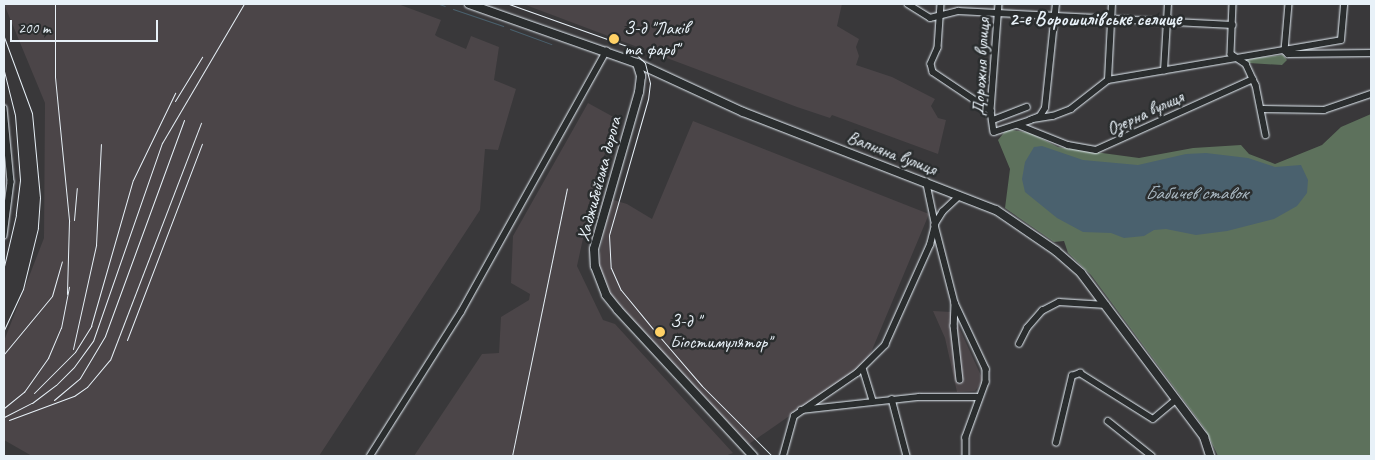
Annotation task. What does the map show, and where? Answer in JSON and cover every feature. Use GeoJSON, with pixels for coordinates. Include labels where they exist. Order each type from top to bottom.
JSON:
{"type":"FeatureCollection","features":[{"type":"Feature","properties":{"kind":"street","name":"Вапняна вулиця"},"geometry":{"type":"LineString","coordinates":[[469,4],[638,63],[744,112],[996,210],[1056,251],[1081,273],[1204,437],[1210,456]]}},
{"type":"Feature","properties":{"kind":"street"},"geometry":{"type":"LineString","coordinates":[[908,4],[927,18],[958,11],[1233,25]]}},
{"type":"Feature","properties":{"kind":"street"},"geometry":{"type":"LineString","coordinates":[[942,4],[933,72],[991,111]]}},
{"type":"Feature","properties":{"kind":"street","name":"Дорожня вулиця"},"geometry":{"type":"LineString","coordinates":[[999,4],[991,111],[994,132],[1018,126]]}},
{"type":"Feature","properties":{"kind":"street"},"geometry":{"type":"LineString","coordinates":[[1018,126],[1040,116],[1048,96],[1056,4]]}},
{"type":"Feature","properties":{"kind":"street"},"geometry":{"type":"LineString","coordinates":[[1108,80],[1112,4]]}},
{"type":"Feature","properties":{"kind":"street"},"geometry":{"type":"LineString","coordinates":[[1164,71],[1168,4]]}},
{"type":"Feature","properties":{"kind":"street"},"geometry":{"type":"LineString","coordinates":[[1233,4],[1231,54],[1246,64],[1253,79],[1263,110],[1266,135]]}},
{"type":"Feature","properties":{"kind":"street"},"geometry":{"type":"LineString","coordinates":[[1285,51],[1289,4]]}},
{"type":"Feature","properties":{"kind":"street"},"geometry":{"type":"LineString","coordinates":[[1033,119],[1053,116],[1071,109],[1108,80],[1239,60],[1341,40],[1344,4]]}},
{"type":"Feature","properties":{"kind":"street"},"geometry":{"type":"LineString","coordinates":[[370,456],[461,312],[606,51]]}},
{"type":"Feature","properties":{"kind":"street"},"geometry":{"type":"LineString","coordinates":[[1285,51],[1294,55],[1371,52]]}},
{"type":"Feature","properties":{"kind":"street","name":"Хаджибейська дорога"},"geometry":{"type":"LineString","coordinates":[[638,63],[641,76],[638,92],[594,249],[595,266],[606,295],[618,310],[753,456]]}},
{"type":"Feature","properties":{"kind":"street","name":"Озерна вулиця"},"geometry":{"type":"LineString","coordinates":[[1018,126],[1068,145],[1096,150],[1111,146],[1253,79]]}},
{"type":"Feature","properties":{"kind":"street"},"geometry":{"type":"LineString","coordinates":[[1263,110],[1324,110],[1371,94]]}},
{"type":"Feature","properties":{"kind":"street"},"geometry":{"type":"LineString","coordinates":[[993,120],[1027,107]]}},
{"type":"Feature","properties":{"kind":"street"},"geometry":{"type":"LineString","coordinates":[[4,108],[11,182],[4,236]]}},
{"type":"Feature","properties":{"kind":"street"},"geometry":{"type":"LineString","coordinates":[[926,182],[954,303],[986,369],[986,382],[978,397],[966,437],[966,456]]}},
{"type":"Feature","properties":{"kind":"street"},"geometry":{"type":"LineString","coordinates":[[783,456],[791,421],[801,410],[863,368],[885,344],[930,245],[935,225],[943,212],[960,196]]}},
{"type":"Feature","properties":{"kind":"street"},"geometry":{"type":"LineString","coordinates":[[1019,344],[1027,328],[1050,306],[1058,302],[1106,305]]}},
{"type":"Feature","properties":{"kind":"street"},"geometry":{"type":"LineString","coordinates":[[954,303],[954,326],[960,380]]}},
{"type":"Feature","properties":{"kind":"street"},"geometry":{"type":"LineString","coordinates":[[863,368],[873,401]]}},
{"type":"Feature","properties":{"kind":"street"},"geometry":{"type":"LineString","coordinates":[[1056,443],[1072,376],[1080,373],[1153,420],[1176,400]]}},
{"type":"Feature","properties":{"kind":"street"},"geometry":{"type":"LineString","coordinates":[[801,410],[892,399],[946,395],[978,397]]}},
{"type":"Feature","properties":{"kind":"street"},"geometry":{"type":"LineString","coordinates":[[892,399],[907,456]]}},
{"type":"Feature","properties":{"kind":"street"},"geometry":{"type":"LineString","coordinates":[[1108,421],[1152,456]]}},
{"type":"Feature","properties":{"kind":"shaded area"},"geometry":{"type":"Polygon","coordinates":[[[4,4],[398,4],[441,20],[435,35],[466,49],[471,36],[499,47],[494,80],[516,89],[498,150],[485,149],[480,210],[319,456],[32,456],[4,440],[4,341],[44,238],[45,103],[4,4]]]}},
{"type":"Feature","properties":{"kind":"shaded area"},"geometry":{"type":"Polygon","coordinates":[[[523,4],[842,4],[837,26],[859,39],[856,47],[859,56],[856,65],[892,77],[935,99],[931,106],[938,118],[946,120],[938,154],[832,115],[830,118],[797,107],[523,4]]]}},
{"type":"Feature","properties":{"kind":"shaded area"},"geometry":{"type":"Polygon","coordinates":[[[588,103],[619,120],[598,170],[577,266],[603,320],[615,324],[733,453],[725,456],[414,456],[482,354],[499,353],[501,317],[529,300],[530,294],[511,283],[513,236],[588,103]]]}},
{"type":"Feature","properties":{"kind":"shaded area"},"geometry":{"type":"Polygon","coordinates":[[[693,121],[929,214],[867,362],[746,446],[608,294],[598,264],[610,199],[627,204],[652,219],[693,121]]]}},
{"type":"Feature","properties":{"kind":"shaded area"},"geometry":{"type":"Polygon","coordinates":[[[933,311],[952,312],[983,380],[975,391],[957,392],[945,338],[933,311]]]}},
{"type":"Feature","properties":{"kind":"green space"},"geometry":{"type":"Polygon","coordinates":[[[1283,55],[1287,60],[1282,65],[1249,63],[1248,60],[1255,58],[1283,55]]]}},
{"type":"Feature","properties":{"kind":"green space"},"geometry":{"type":"Polygon","coordinates":[[[1371,114],[1371,456],[1218,456],[1205,429],[1091,275],[1068,253],[1064,241],[1054,242],[1005,208],[1010,169],[998,140],[1007,129],[1030,133],[1058,147],[1139,158],[1193,148],[1241,145],[1249,154],[1275,164],[1322,145],[1341,127],[1371,114]]]}},
{"type":"Feature","properties":{"kind":"water","name":"Бабичев ставок"},"geometry":{"type":"Polygon","coordinates":[[[1042,146],[1083,160],[1138,165],[1186,154],[1206,153],[1248,158],[1275,167],[1301,165],[1308,180],[1307,193],[1297,206],[1274,219],[1227,231],[1196,235],[1166,229],[1154,230],[1144,236],[1124,238],[1111,233],[1083,232],[1057,218],[1025,192],[1022,179],[1025,162],[1034,147],[1042,146]]]}},
{"type":"Feature","properties":{"kind":"waterway"},"geometry":{"type":"LineString","coordinates":[[439,4],[445,6]]}},
{"type":"Feature","properties":{"kind":"waterway"},"geometry":{"type":"LineString","coordinates":[[453,9],[503,26]]}},
{"type":"Feature","properties":{"kind":"waterway"},"geometry":{"type":"LineString","coordinates":[[510,29],[551,44]]}},
{"type":"Feature","properties":{"kind":"tram line"},"geometry":{"type":"LineString","coordinates":[[509,4],[627,46],[645,63],[650,83],[648,99],[609,235],[611,268],[621,290],[653,329],[702,386],[772,456]]}},
{"type":"Feature","properties":{"kind":"railway"},"geometry":{"type":"LineString","coordinates":[[55,4],[55,77],[69,221],[67,294]]}},
{"type":"Feature","properties":{"kind":"railway"},"geometry":{"type":"LineString","coordinates":[[4,417],[32,403],[56,385],[74,367],[93,341],[162,143],[244,4]]}},
{"type":"Feature","properties":{"kind":"railway"},"geometry":{"type":"LineString","coordinates":[[4,37],[32,113],[40,197],[38,228],[23,289],[4,330]]}},
{"type":"Feature","properties":{"kind":"railway"},"geometry":{"type":"LineString","coordinates":[[175,101],[202,57]]}},
{"type":"Feature","properties":{"kind":"railway"},"geometry":{"type":"LineString","coordinates":[[4,71],[15,115],[20,180],[16,215],[4,266]]}},
{"type":"Feature","properties":{"kind":"railway"},"geometry":{"type":"LineString","coordinates":[[34,393],[75,352],[91,326],[133,180],[175,93]]}},
{"type":"Feature","properties":{"kind":"railway"},"geometry":{"type":"LineString","coordinates":[[54,400],[80,378],[105,336],[184,120]]}},
{"type":"Feature","properties":{"kind":"railway"},"geometry":{"type":"LineString","coordinates":[[9,420],[74,396],[87,387],[110,360],[201,123]]}},
{"type":"Feature","properties":{"kind":"railway"},"geometry":{"type":"LineString","coordinates":[[73,349],[96,245],[101,144]]}},
{"type":"Feature","properties":{"kind":"railway"},"geometry":{"type":"LineString","coordinates":[[127,340],[202,144]]}},
{"type":"Feature","properties":{"kind":"railway"},"geometry":{"type":"LineString","coordinates":[[74,220],[77,188]]}},
{"type":"Feature","properties":{"kind":"railway"},"geometry":{"type":"LineString","coordinates":[[512,456],[567,189]]}},
{"type":"Feature","properties":{"kind":"railway"},"geometry":{"type":"LineString","coordinates":[[4,354],[52,296],[62,261]]}},
{"type":"Feature","properties":{"kind":"railway"},"geometry":{"type":"LineString","coordinates":[[4,408],[24,392],[48,358],[61,328],[69,287]]}},
{"type":"Feature","properties":{"kind":"place","name":"З-д \"Лаків та фарб\""},"geometry":{"type":"Point","coordinates":[614,39]}},
{"type":"Feature","properties":{"kind":"place","name":"З-д \" Біостимулятор\""},"geometry":{"type":"Point","coordinates":[660,332]}},
{"type":"Feature","properties":{"kind":"district","name":"2-е Ворошилівське селище"},"geometry":{"type":"Point","coordinates":[1095,20]}}]}
